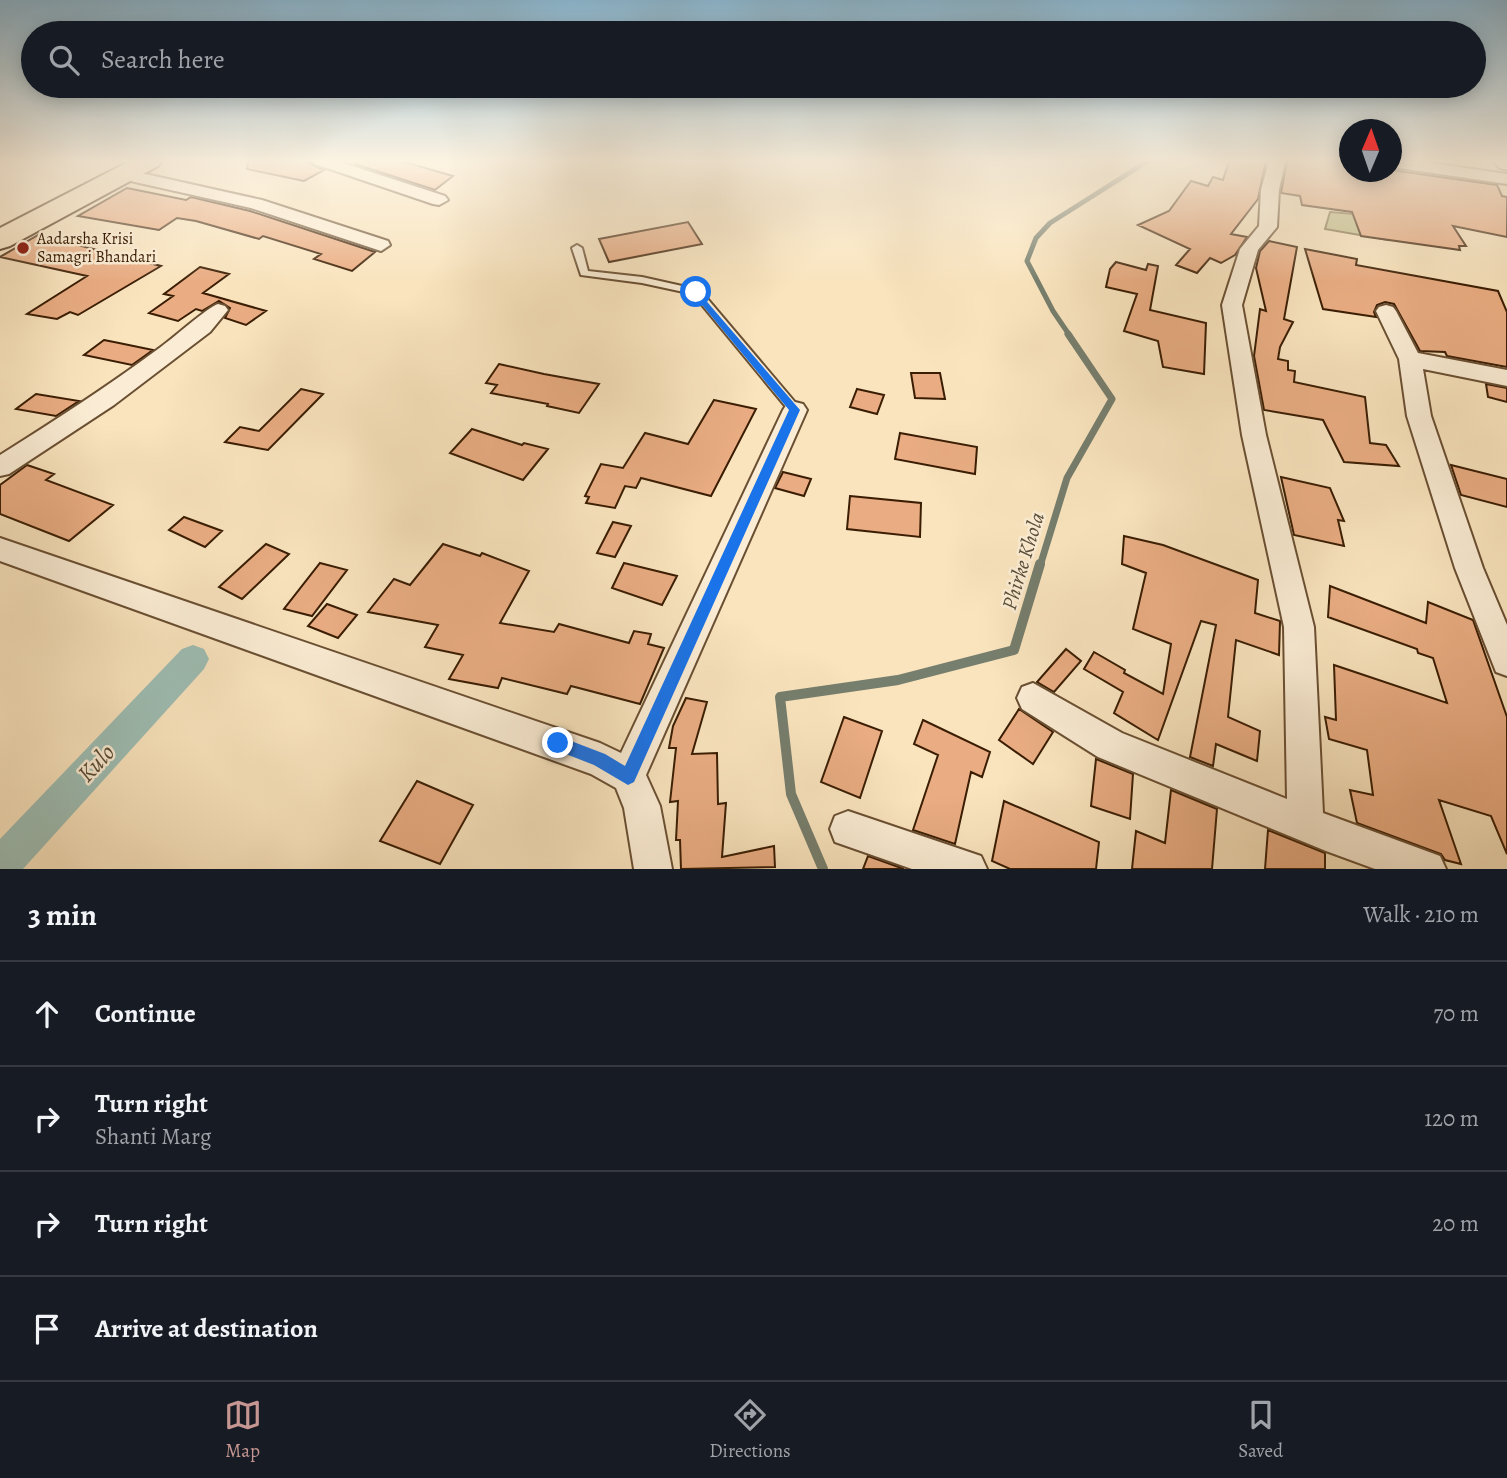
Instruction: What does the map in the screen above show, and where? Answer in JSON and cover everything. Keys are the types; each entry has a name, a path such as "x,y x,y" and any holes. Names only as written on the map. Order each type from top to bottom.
{"highway":[{"path":"0,226 53,202"},
{"path":"0,240 67,202"}],"street":[{"path":"247,202 381,246"},
{"path":"1269,202 1268,227 1249,249 1232,304 1254,435 1299,627 1305,824"},
{"path":"0,467 106,399 202,327 218,310"},
{"path":"1386,311 1410,359 1419,416 1469,568 1507,662"},
{"path":"1410,359 1507,378"},
{"path":"628,776 795,410"},
{"path":"0,549 558,743 600,760 628,776 642,806 653,869"},
{"path":"1033,698 1110,745 1305,824 1427,869"},
{"path":"848,829 968,869"}],"lane":[{"path":"577,248 584,273 642,280 696,292 795,410"}],"shaded area":[{"path":"1330,212 1377,216 1388,240 1325,229"}],"building":[{"path":"103,202 210,202 250,211 375,252 352,271 314,259 321,254 263,236 259,239 196,221 177,218 159,230 78,216"},
{"path":"1176,202 1256,202 1231,234 1247,237 1235,255 1221,263 1210,258 1197,273 1176,265 1190,249 1138,225 1169,211"},
{"path":"1301,202 1507,202 1507,237 1453,226 1466,246 1459,246 1460,250 1361,236 1352,212 1302,205"},
{"path":"688,222 702,244 609,262 599,239"},
{"path":"38,235 161,266 78,315 70,312 57,319 27,314 87,276 0,257"},
{"path":"1269,241 1297,247 1284,319 1293,322 1280,347 1278,359 1288,361 1288,370 1295,371 1294,382 1365,397 1370,443 1386,445 1399,466 1344,462 1323,420 1264,410 1254,356 1260,309 1266,311 1256,268 1260,251"},
{"path":"1305,249 1357,259 1356,265 1498,291 1507,312 1507,367 1447,356 1445,352 1420,351 1394,304 1385,302 1377,305 1374,312 1376,317 1323,309"},
{"path":"1116,262 1146,270 1148,264 1158,266 1150,310 1206,323 1204,374 1163,367 1158,341 1124,331 1137,294 1106,287 1110,269"},
{"path":"200,267 229,274 203,293 266,311 246,325 225,318 230,308 219,301 202,311 196,309 178,321 149,313 173,296 164,294"},
{"path":"104,340 153,350 132,365 84,355"},
{"path":"499,364 599,384 579,413 491,393 497,385 486,383"},
{"path":"911,373 940,373 945,399 915,398"},
{"path":"1486,384 1507,388 1507,402 1488,397"},
{"path":"301,389 323,394 268,450 225,442 240,427 259,431"},
{"path":"857,389 884,395 877,414 850,407"},
{"path":"36,394 79,401 56,416 16,409"},
{"path":"714,400 756,409 711,496 641,478 636,488 625,486 615,508 586,503 589,497 585,496 601,464 623,468 645,433 688,444"},
{"path":"472,429 522,445 524,443 548,449 523,480 450,453"},
{"path":"900,433 977,447 975,474 895,459"},
{"path":"27,465 54,474 46,480 113,505 69,541 0,514 0,485"},
{"path":"1451,465 1507,479 1507,507 1461,495"},
{"path":"783,472 811,479 804,496 775,488"},
{"path":"1281,477 1330,488 1344,521 1338,520 1344,546 1294,535"},
{"path":"850,496 921,503 920,537 847,529"},
{"path":"184,517 222,531 205,547 169,530"},
{"path":"613,522 631,526 615,557 597,553"},
{"path":"1124,536 1163,545 1258,580 1255,613 1280,621 1279,655 1236,640 1228,717 1260,731 1257,761 1216,744 1213,766 1190,757 1216,625 1201,621 1158,740 1114,713 1123,692 1084,669 1094,652 1125,670 1124,673 1163,694 1171,644 1133,629 1146,573 1122,564"},
{"path":"266,544 289,554 242,599 219,587"},
{"path":"443,544 480,556 482,553 529,571 500,623 554,632 559,624 629,643 634,631 651,634 648,644 664,648 640,704 571,686 567,694 502,678 498,688 449,679 463,655 425,647 438,625 368,612 394,579 410,585"},
{"path":"320,563 347,570 312,616 284,609"},
{"path":"624,563 677,576 662,605 612,588"},
{"path":"1330,586 1426,623 1428,602 1473,620 1507,717 1507,854 1491,816 1439,800 1461,864 1445,860 1441,854 1357,823 1350,790 1373,795 1367,750 1329,739 1325,717 1336,720 1334,665 1447,703 1433,658 1418,653 1417,649 1328,617"},
{"path":"327,604 357,615 338,638 308,626"},
{"path":"1066,649 1081,661 1054,692 1037,682"},
{"path":"686,698 707,702 692,754 717,753 718,804 726,803 722,857 774,846 775,867 681,869 680,840 676,840 678,801 670,802 676,748 669,748 673,726"},
{"path":"1019,709 1053,732 1033,764 999,740"},
{"path":"844,717 882,731 860,798 821,782"},
{"path":"923,720 990,752 982,777 971,772 955,844 913,830 938,755 914,744"},
{"path":"1096,759 1133,774 1130,819 1091,806"},
{"path":"417,781 473,805 440,864 380,841"},
{"path":"1171,790 1217,809 1212,869 1132,869 1136,831 1165,843"},
{"path":"1004,801 1099,842 1096,869 1010,869 992,861"},
{"path":"1268,830 1325,853 1325,869 1265,869"},
{"path":"868,856 904,869 863,869"}],"waterway":[{"name":"Phirke Khola","path":"1070,336 1053,311 1027,261 1036,238 1050,223 1084,202"},
{"name":"Phirke Khola","path":"1040,566 1067,478 1112,399 1068,334"},
{"name":"Phirke Khola","path":"823,869 791,794 780,697 898,680 1014,650 1040,564"},
{"name":"Kulo","path":"0,866 193,659"}],"place":[{"name":"Aadarsha Krisi Samagri Bhandari","path":"23,248"}],"route":[{"path":"558,743 600,760 628,776 795,410 696,292"}]}
